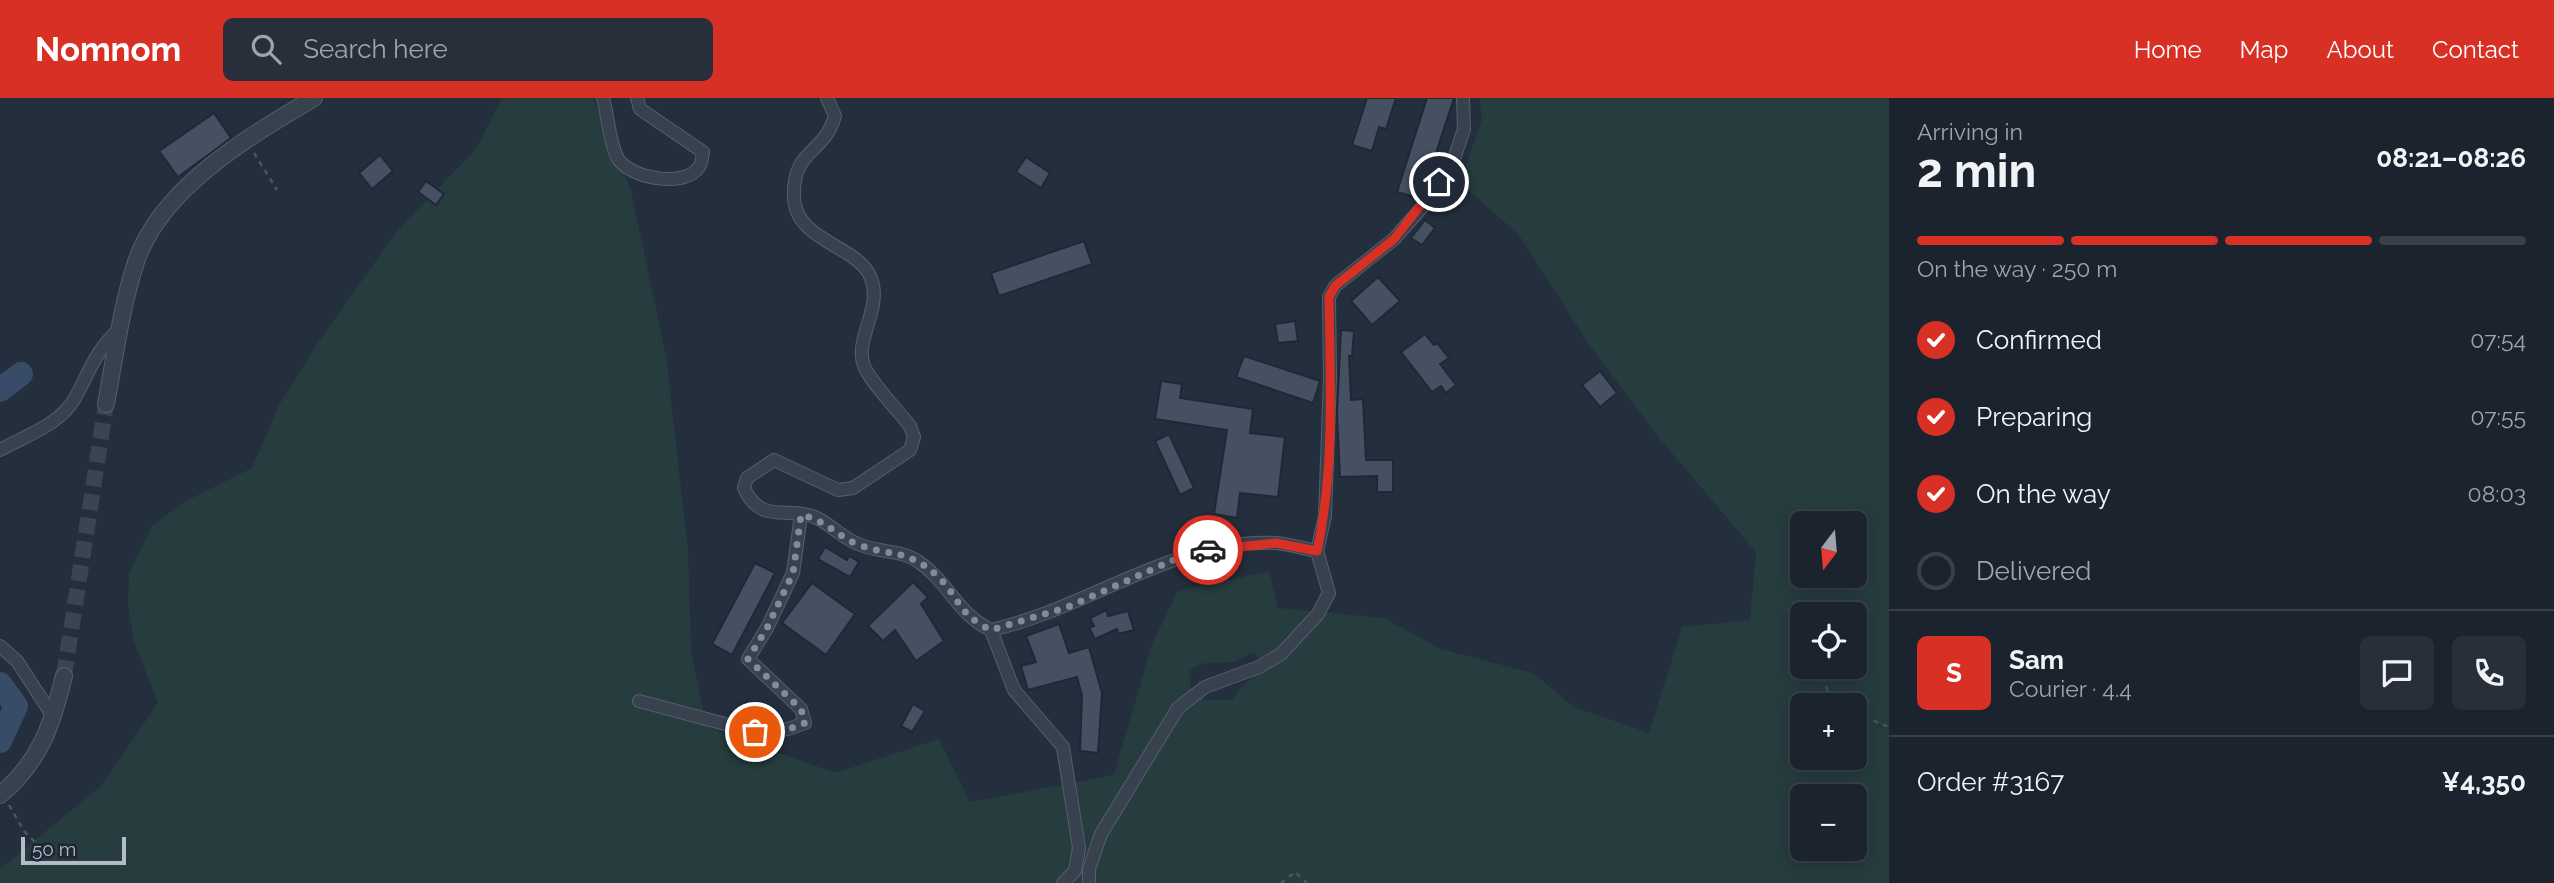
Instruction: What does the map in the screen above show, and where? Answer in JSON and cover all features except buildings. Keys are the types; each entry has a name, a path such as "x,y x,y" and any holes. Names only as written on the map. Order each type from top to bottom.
{"street":[{"path":"106,404 119,330 137,260 155,224 191,183 243,140 314,98"},
{"path":"603,98 617,157 626,168 648,177 688,177 700,167 703,152 640,109 637,98"},
{"path":"827,98 835,116 830,131 799,163 794,183 794,203 804,221 819,237 867,270 875,290 862,351 864,367 910,426 914,437 911,450 853,488 838,490 774,460 747,478 744,488 752,504 762,510 816,517 858,544 916,559 946,586 961,610 976,623 991,630 1068,607 1189,553 1276,543 1317,551"},
{"path":"1089,883 1088,869 1101,834 1178,708 1205,687 1259,667 1281,654 1318,614 1329,593 1317,551 1325,516 1330,378 1329,297 1335,286 1394,239 1439,182 1454,159 1464,129 1463,98"},
{"path":"0,450 55,420 75,400 97,354 119,330"},
{"path":"639,701 755,732 789,729 805,723 801,709 748,659 767,628 793,573 801,515"},
{"path":"991,630 1014,690 1063,747 1079,848 1075,871 1063,883"},
{"path":"0,646 17,661 54,718"},
{"path":"2,794 37,755 54,718 64,677"}],"path":[{"path":"243,140 277,190"},
{"path":"1867,718 1889,727"},
{"path":"2,794 24,831 36,843"},
{"path":"1281,883 1295,872 1307,883"}],"green space":[{"path":"502,98 593,98 631,191 666,356 688,550 691,651 707,727 835,773 939,739 970,802 1114,775 1152,644 1178,591 1269,571 1278,608 1384,618 1440,649 1533,673 1574,707 1649,733 1682,627 1750,620 1756,552 1661,440 1586,340 1519,235 1460,183 1482,119 1479,98 1889,98 1889,883 0,883 0,869 101,786 158,703 134,642 128,607 129,573 152,526 184,502 252,468 279,405 319,341 397,231 476,149","holes":["1254,652 1265,665 1240,688 1232,700 1205,700 1191,687 1189,672 1199,665 1235,661"]}],"waterway":[{"path":"0,390 21,374"},
{"path":"0,684 16,706 0,741"}],"tunnel":[{"path":"64,676 106,404"}],"way so far":[{"path":"755,732 789,729 805,723 801,709 748,659 767,628 793,573 801,515 816,517 858,544 916,559 946,586 961,610 976,623 991,630 1068,607 1189,553 1208,550"}],"route":[{"path":"1208,550 1276,543 1317,551 1325,516 1330,378 1329,297 1335,286 1394,239 1424,205 1439,182"}]}
